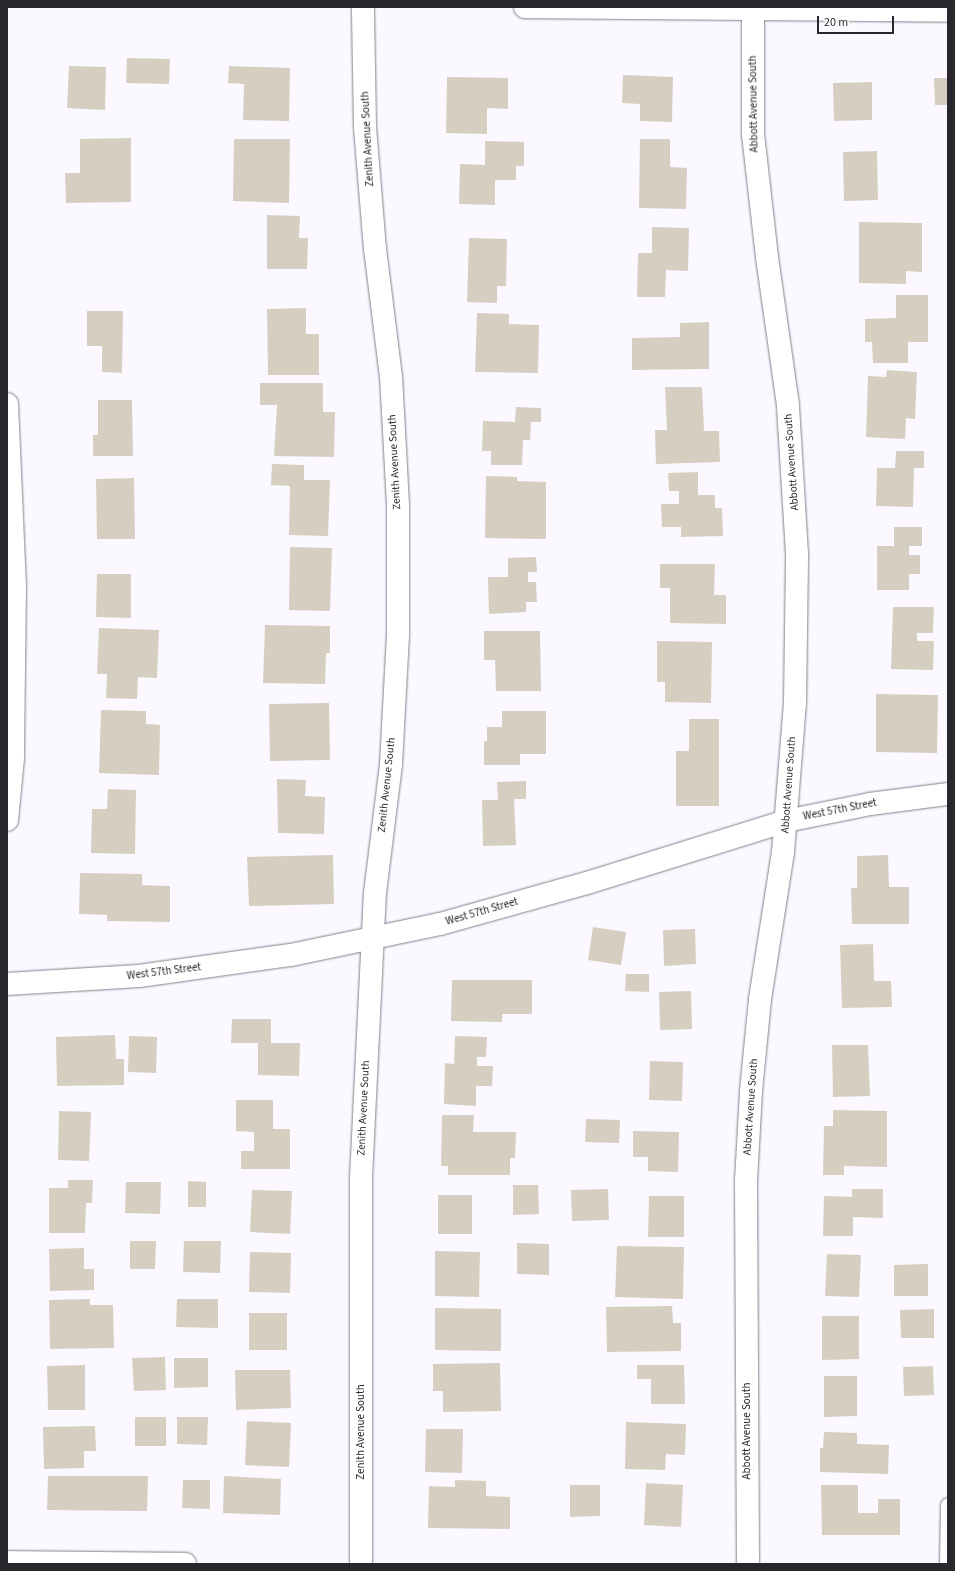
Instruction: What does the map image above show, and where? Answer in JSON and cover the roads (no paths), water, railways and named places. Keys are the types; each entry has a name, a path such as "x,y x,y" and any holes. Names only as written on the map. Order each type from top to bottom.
{"street":[{"name":"Zenith Avenue South","path":"361,1564 361,1178 375,892 391,764 398,635 398,505 391,377 375,249 365,127 363,7"},
{"path":"525,7 941,10"},
{"name":"Abbott Avenue South","path":"748,1564 746,1181 760,999 783,852 786,821 795,704 798,554 788,405 767,257 753,134 753,8"},
{"path":"7,404 15,586 13,758 7,820"},
{"name":"West 57th Street","path":"7,984 139,976 291,955 440,924 580,885 786,821 870,804 948,794"},
{"path":"7,1562 185,1564"}],"lane":[{"path":"947,1564 948,1505"}]}
